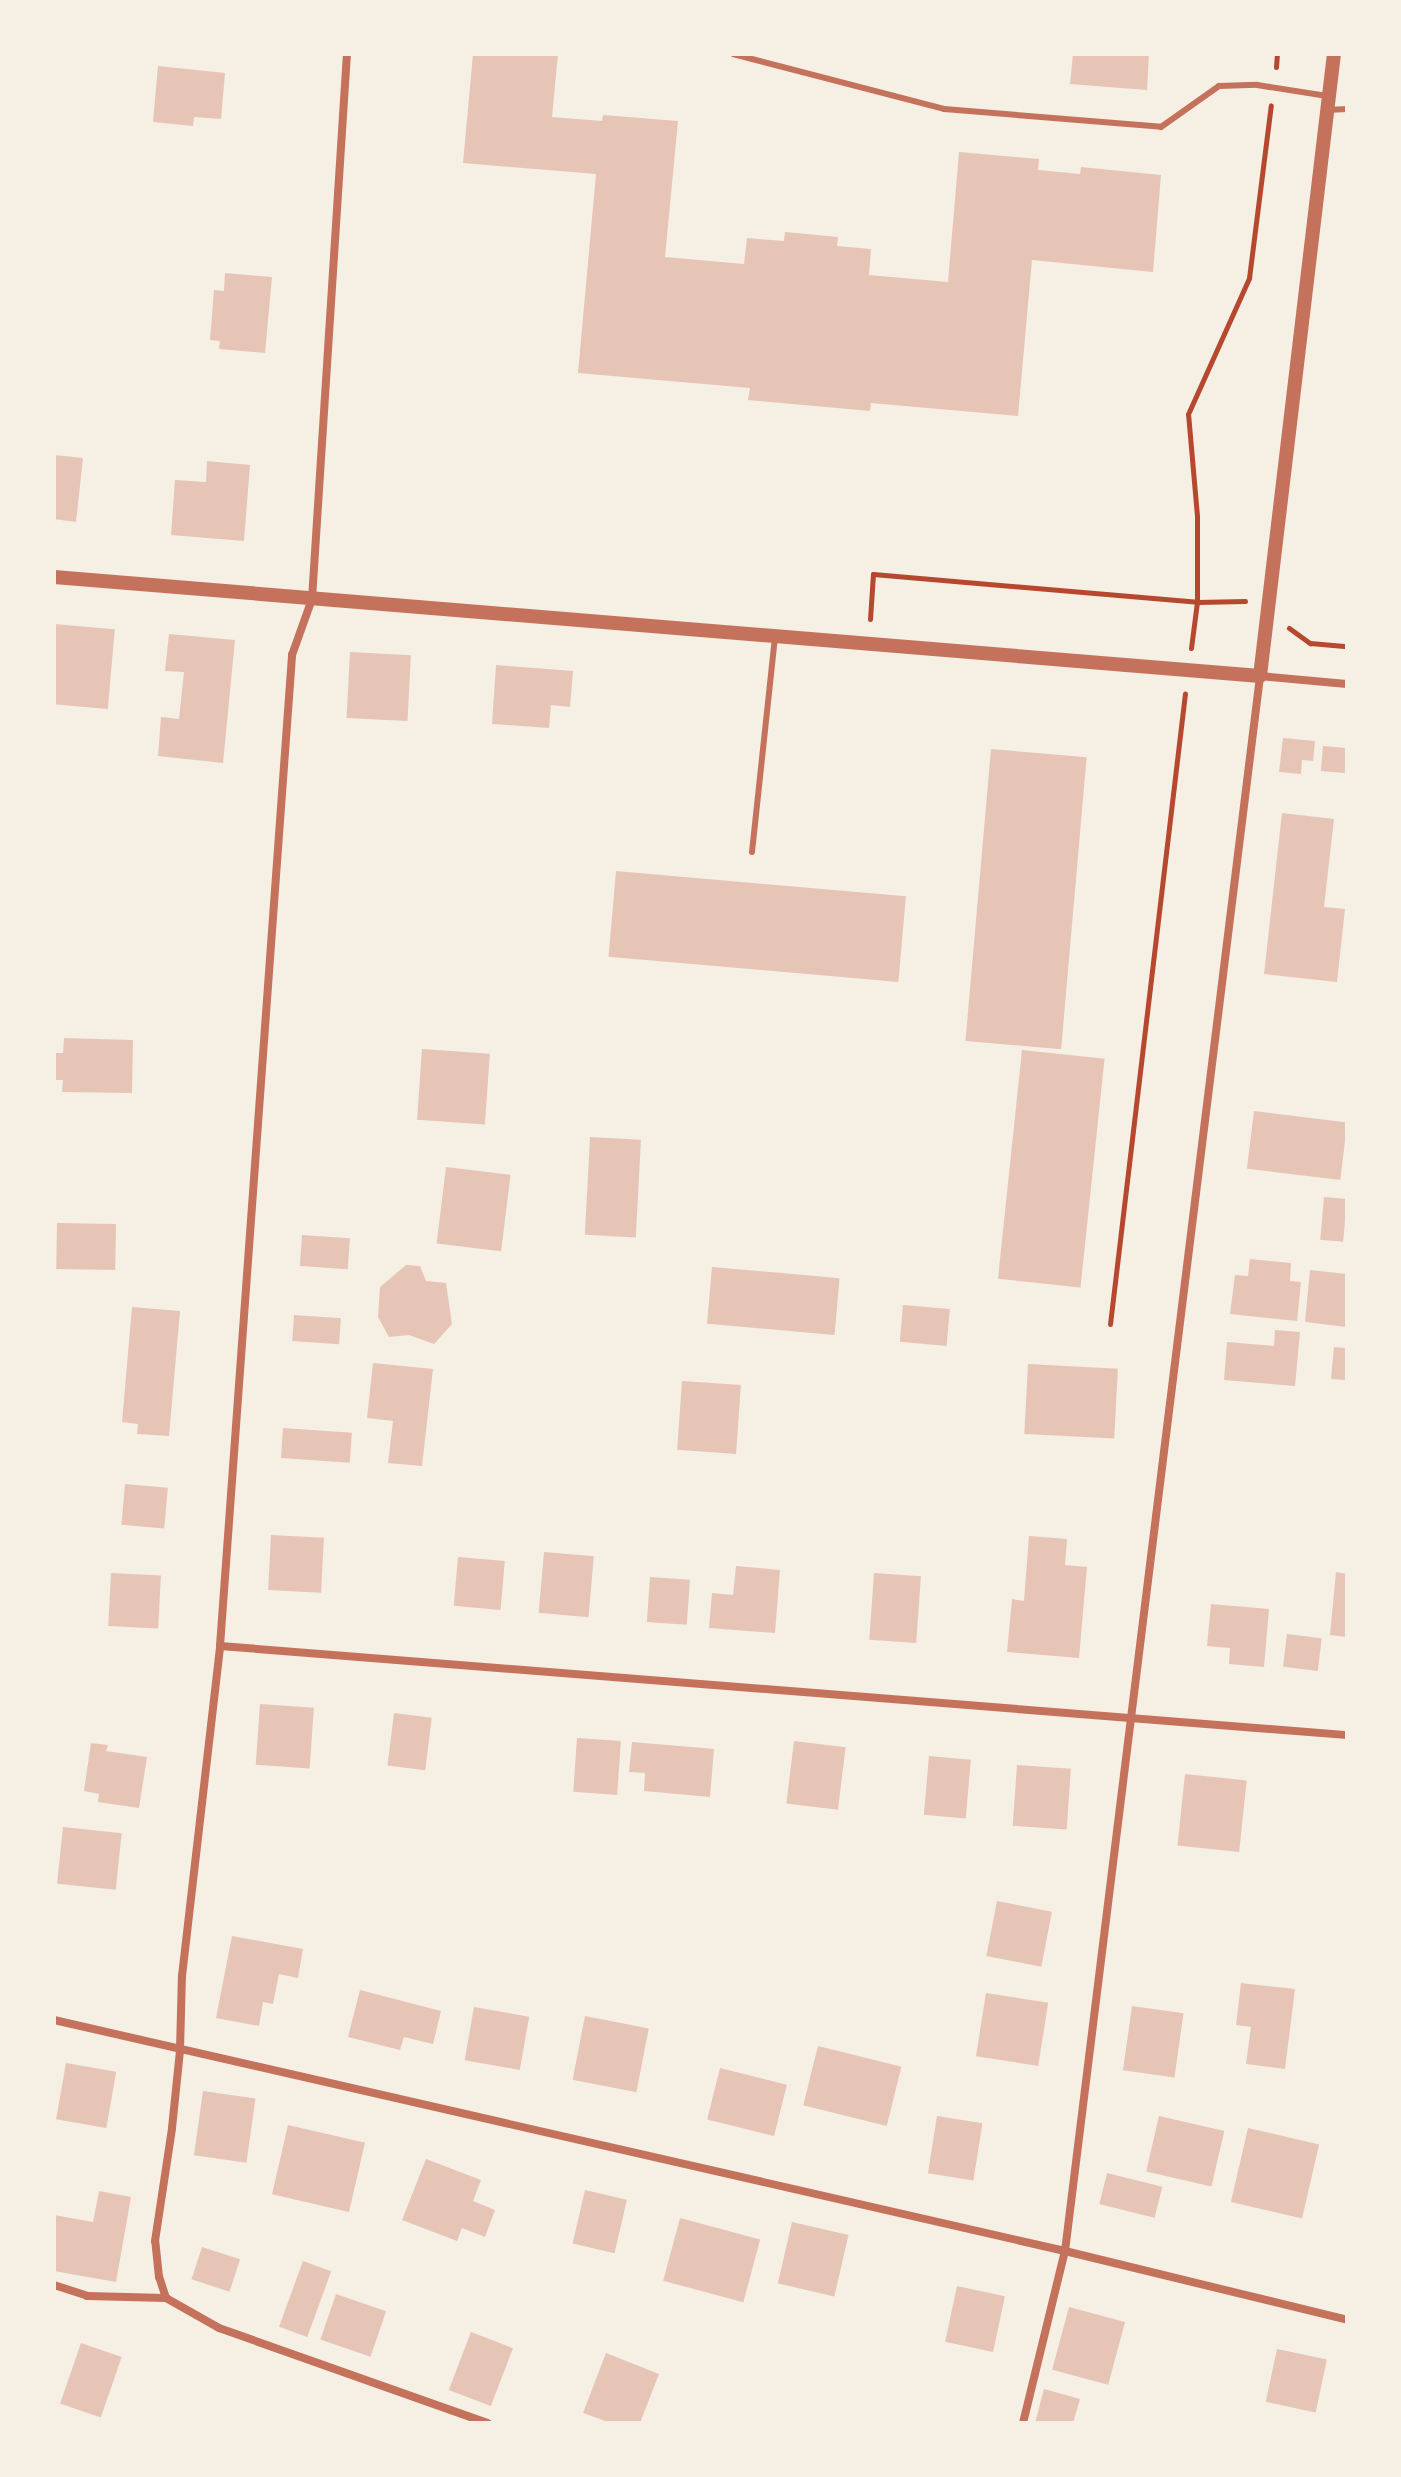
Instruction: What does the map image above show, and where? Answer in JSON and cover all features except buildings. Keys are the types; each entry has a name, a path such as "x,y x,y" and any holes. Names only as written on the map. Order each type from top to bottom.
{"street":[{"path":"166,2298 159,2277 155,2241 180,2050 182,1976 220,1646 292,655 312,599 347,54"},
{"path":"1023,2423 1065,2251 1133,1720 1334,54"},
{"path":"54,577 1347,684"},
{"path":"220,1646 1347,1735"},
{"path":"54,2020 1065,2251 1347,2320"},
{"path":"54,2285 87,2296 166,2298 219,2328 488,2423"}],"lane":[{"path":"733,54 944,109 1161,127 1219,86 1257,85 1347,109"},
{"path":"752,852 775,637"}],"path":[{"path":"868,644 873,574 1197,602 1269,601"}]}
